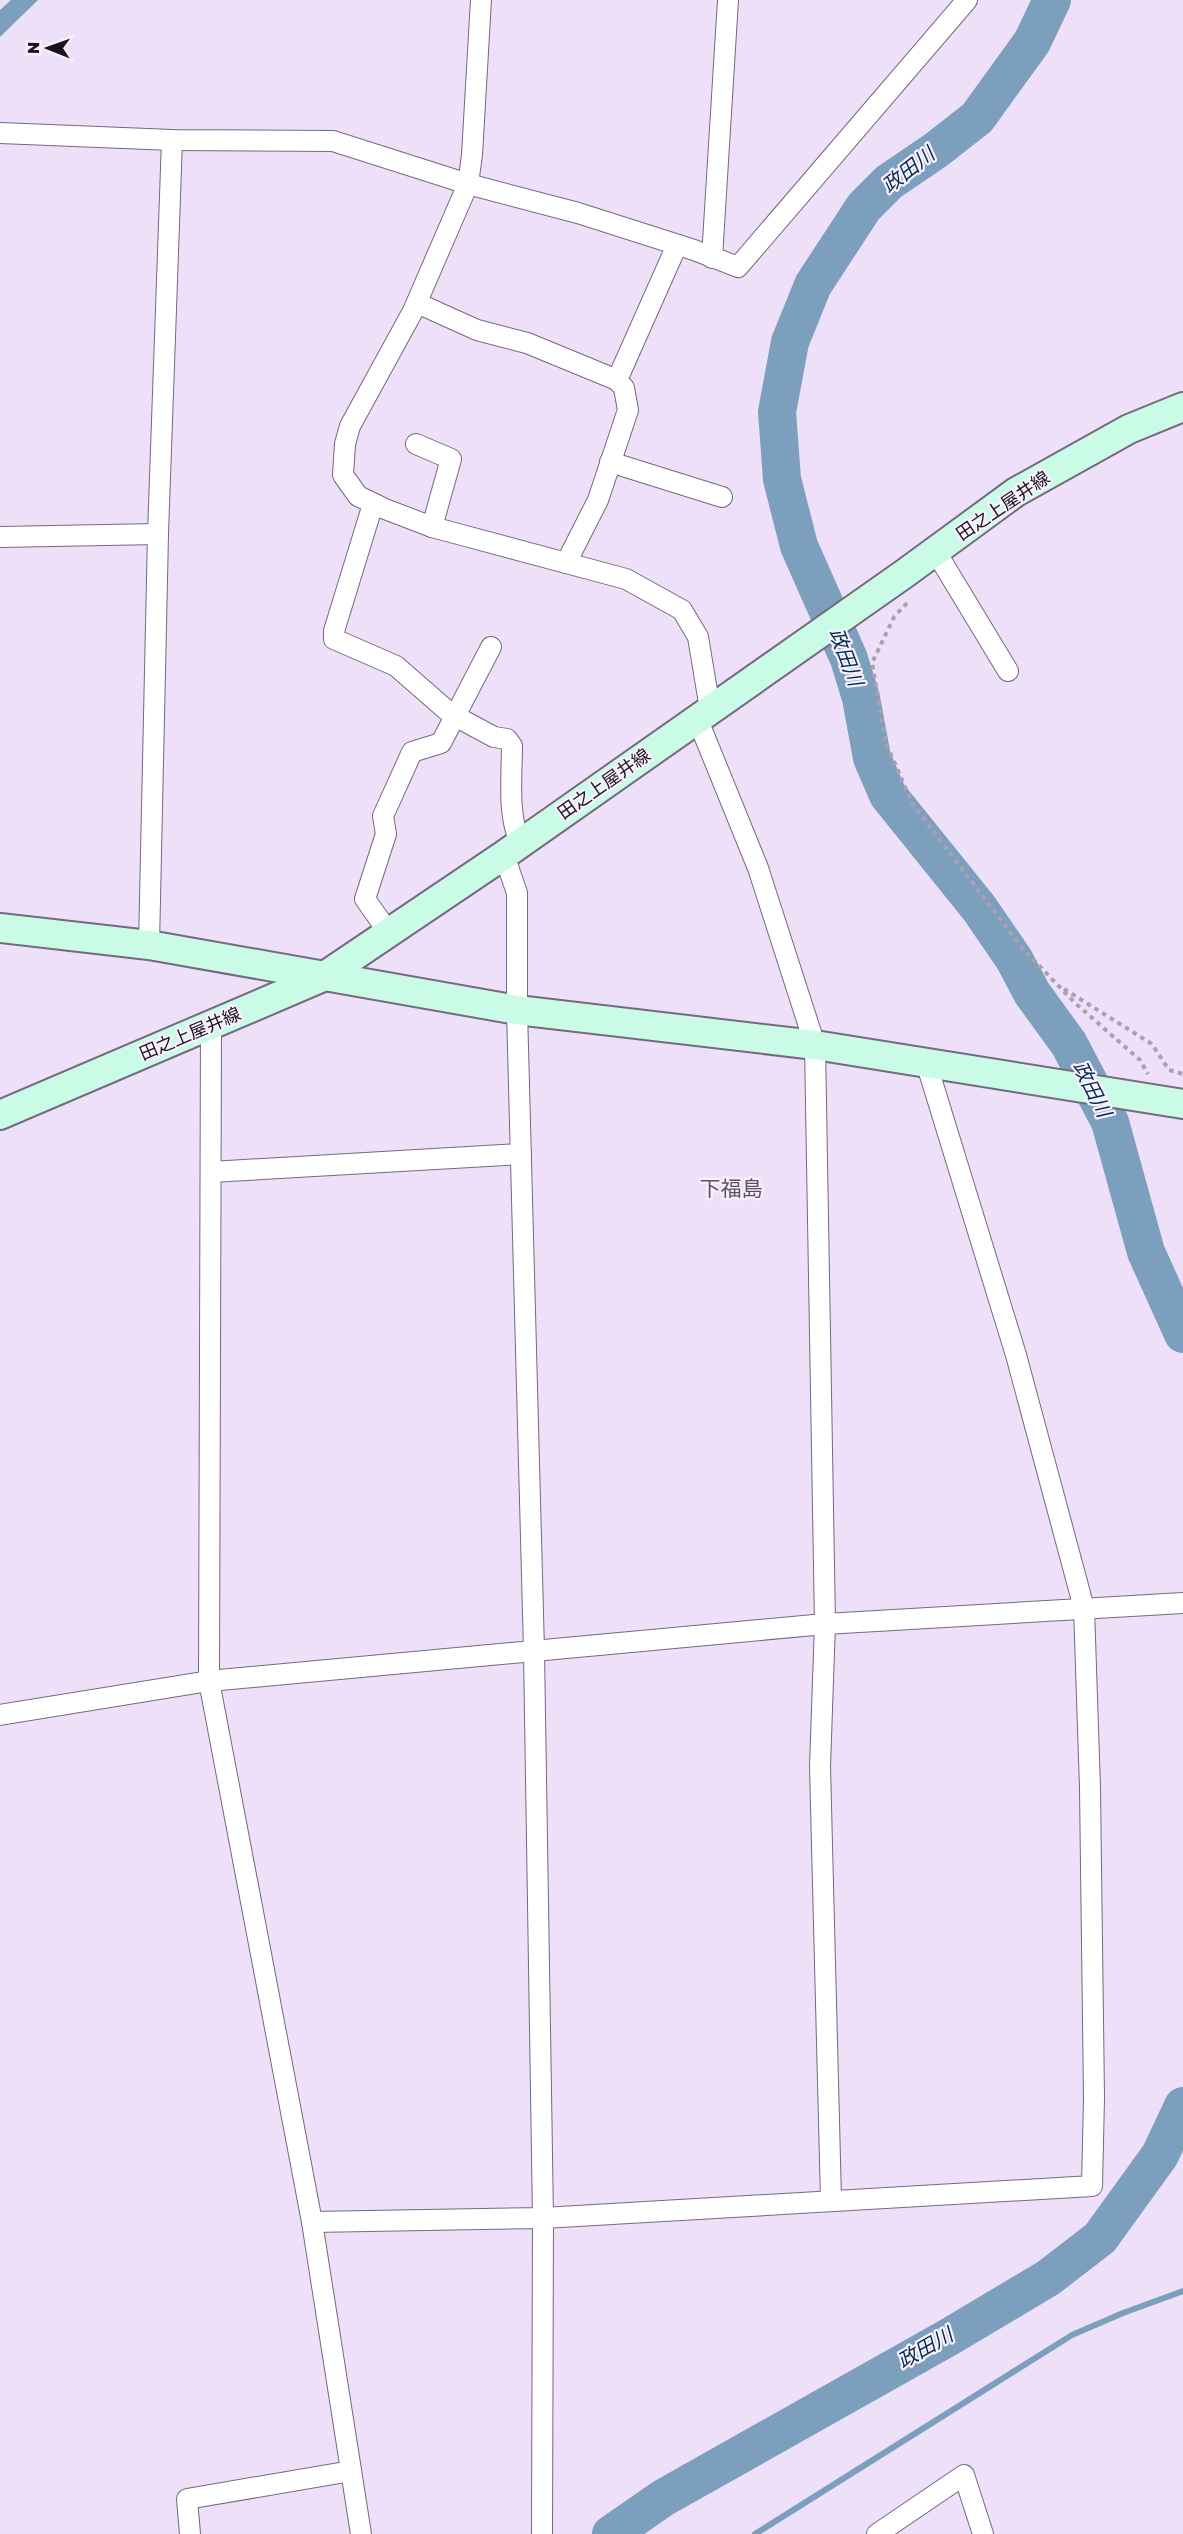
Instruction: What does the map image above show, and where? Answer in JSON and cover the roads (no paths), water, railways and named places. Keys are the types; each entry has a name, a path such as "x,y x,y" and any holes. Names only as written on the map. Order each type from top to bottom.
{"main road":[{"name":"田之上屋井線","path":"0,1115 323,977 512,849 936,552 1016,492 1129,429 1183,407"},
{"path":"0,928 149,945 517,1010 815,1045 1168,1102"}],"street":[{"path":"481,0 472,155 468,184 417,303 350,426 345,444 343,474 358,496 373,504 432,527 626,579 682,610 698,637 704,714 758,868 815,1045 825,1624 820,1766 831,2200"},
{"path":"712,258 728,0"},
{"path":"0,133 172,140 333,141 468,184 578,213 738,267 967,0"},
{"path":"149,945 158,534 172,140"},
{"path":"617,380 677,245"},
{"path":"417,303 477,330 527,343 617,380 624,388 628,410 598,500 566,563"},
{"path":"416,444 452,459 432,527"},
{"path":"610,462 722,497"},
{"path":"373,504 334,631 334,639 396,666 455,716 494,737 507,739 512,746 513,820 516,835 512,849 517,893 517,1010 534,1651 543,2218 542,2534"},
{"path":"0,537 158,534"},
{"path":"936,552 1008,671"},
{"path":"389,933 365,898 386,834 383,816 412,752 441,743 491,647"},
{"path":"211,1025 209,1681 312,2222 361,2534"},
{"path":"312,2222 543,2218 1092,2186 1094,2098 1090,1788 1084,1608 1016,1354 926,1062"},
{"path":"211,1172 521,1154"},
{"path":"0,1715 209,1681 825,1624 1183,1603"},
{"path":"190,2534 187,2499 351,2471"},
{"path":"887,2531 964,2475 983,2534"}],"water":[{"path":"11,0 38,0 0,37 0,10"}],"waterway":[{"name":"政田川","path":"1052,0 1032,42 977,118 889,182 864,207 813,285 790,342 777,412 782,479 799,546 849,659 861,698 872,758 888,795 979,908 1014,959 1032,993 1069,1044 1110,1122 1146,1252 1183,1334"},
{"name":"政田川","path":"611,2534 663,2498 949,2337 1048,2278 1100,2238 1160,2155 1183,2106"},
{"path":"755,2534 1072,2335 1183,2291"}],"district":[{"name":"下福島","path":"731,1189"}]}
